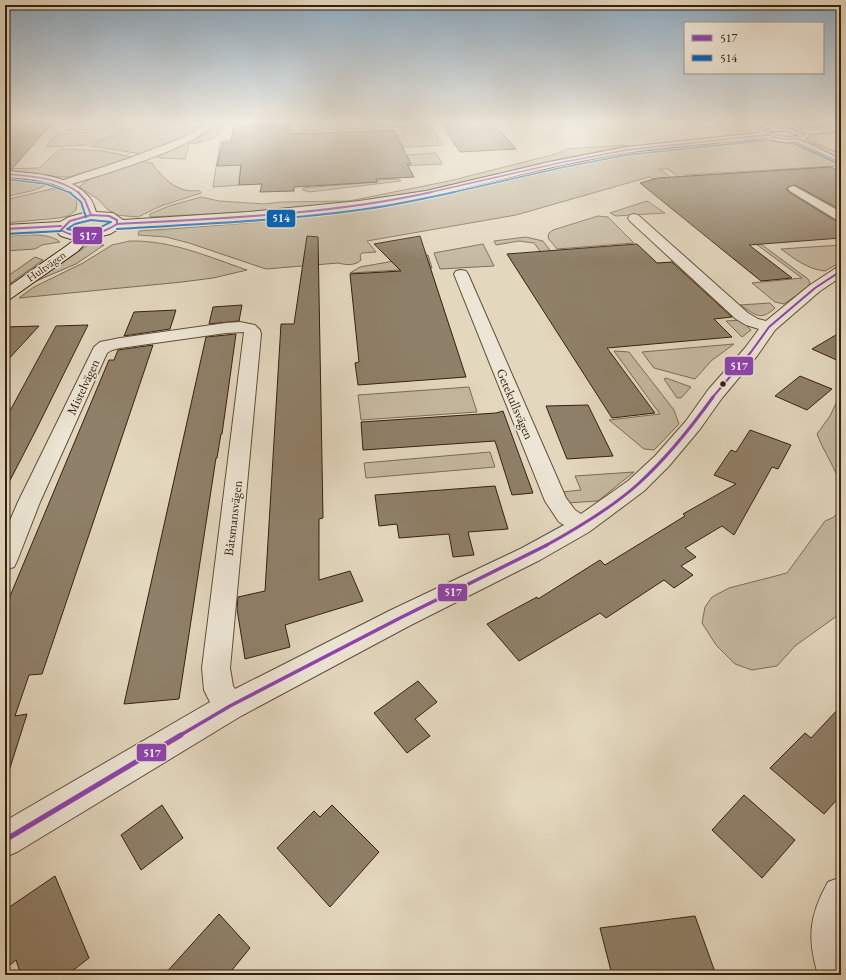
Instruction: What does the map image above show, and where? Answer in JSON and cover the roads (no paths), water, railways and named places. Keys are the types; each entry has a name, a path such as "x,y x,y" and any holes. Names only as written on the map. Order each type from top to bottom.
{"street":[{"path":"62,184 108,168"},
{"path":"62,226 61,231 65,234 86,235 106,231 117,224 240,217 359,205 426,194 537,168"},
{"path":"5,174 31,177 62,184 75,190 84,198 91,215"},
{"path":"794,189 841,217"},
{"path":"5,229 62,226 74,219 91,215 113,217 117,220 117,224"},
{"path":"634,218 742,316 752,322 769,327"},
{"name":"Hultvägen","path":"5,296 73,248 86,235"},
{"path":"5,840 230,706 433,601 531,554 581,526 636,486 662,461 693,425 715,394 751,352 769,327 815,288 841,271"},
{"name":"Getekullsvägen","path":"461,274 556,501 567,516 581,526"},
{"name":"Mistelvägen","path":"5,561 29,502 100,351 106,346 120,343 226,328 249,328"},
{"name":"Båtsmansvägen","path":"230,706 219,690 216,668 238,485 252,341 252,330 249,328"},
{"path":"838,975 832,956 829,924 834,906 841,894"}]}
